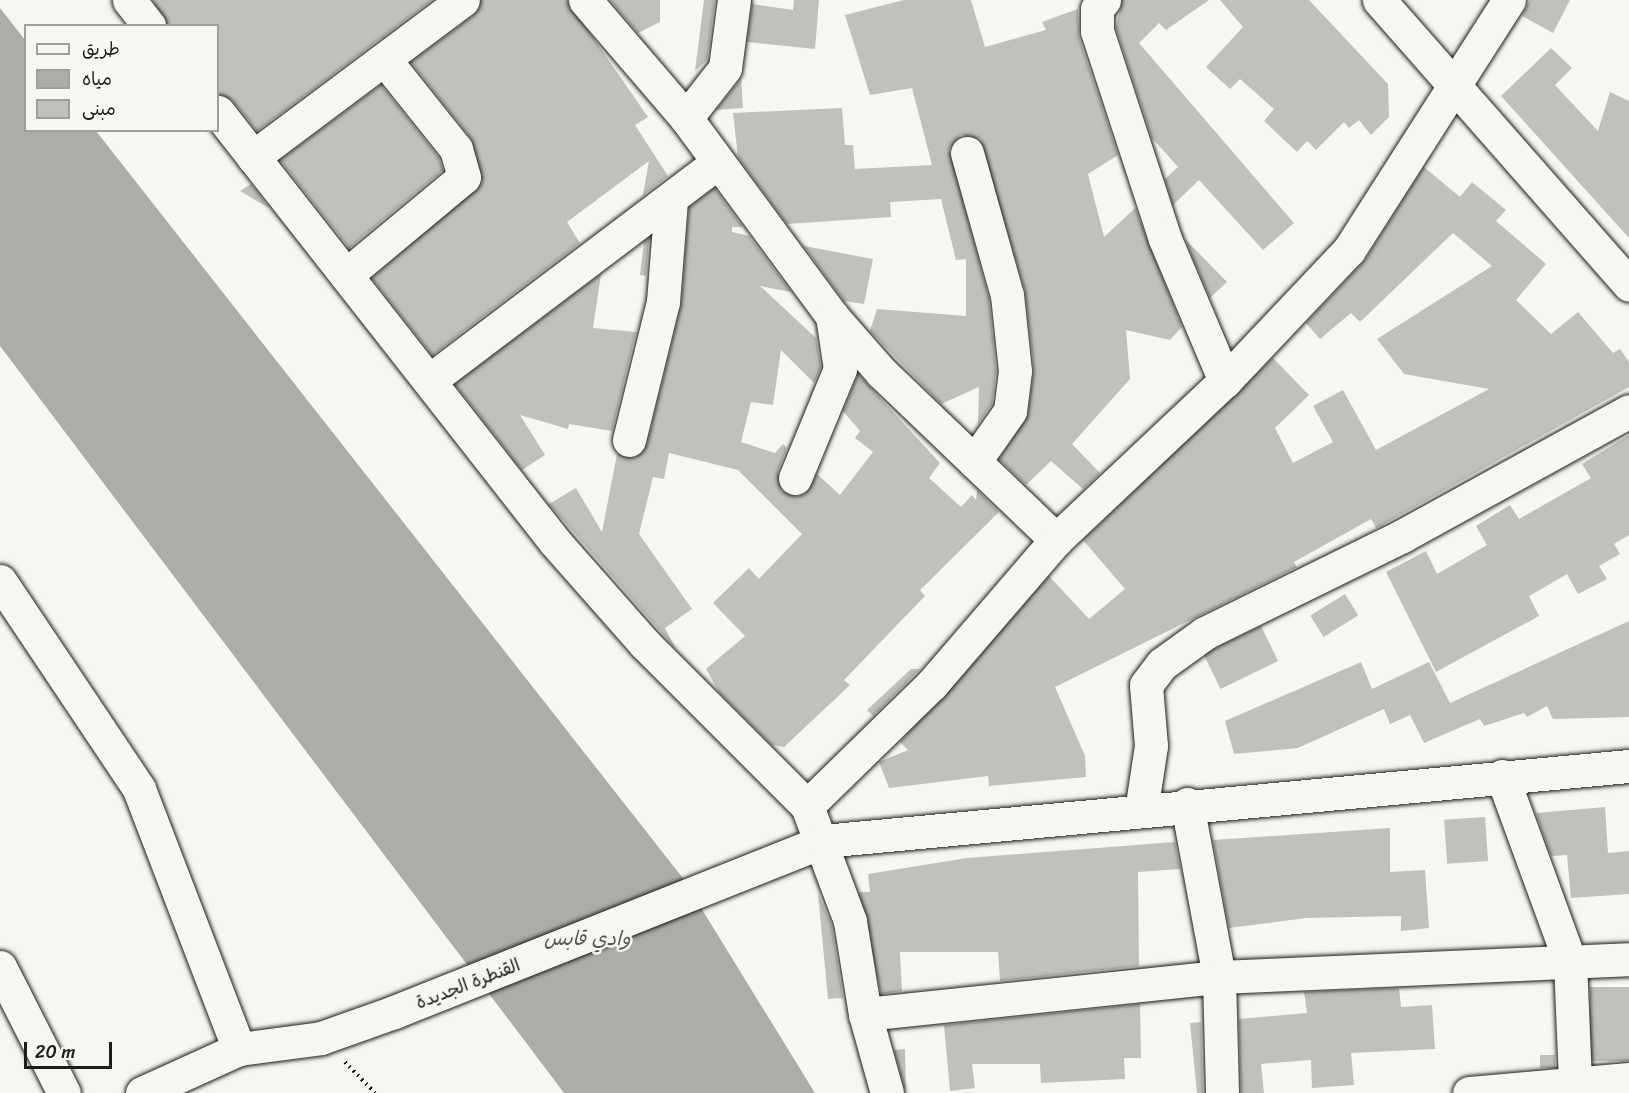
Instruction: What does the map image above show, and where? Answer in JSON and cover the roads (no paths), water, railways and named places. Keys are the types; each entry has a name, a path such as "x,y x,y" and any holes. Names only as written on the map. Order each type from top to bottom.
{"street":[{"path":"129,0 147,24"},
{"path":"253,157 463,0"},
{"path":"585,0 686,118 832,316 974,462 1056,540"},
{"path":"686,118 725,68 734,0"},
{"path":"1104,0 1097,9 1097,31 1165,239 1225,381"},
{"path":"1379,0 1458,84 1629,285"},
{"path":"807,806 932,684 1056,540 1225,381 1349,250 1458,84 1509,0"},
{"path":"346,274 464,177 456,149 385,60"},
{"path":"219,113 555,542 645,644 807,806 823,841 850,921 866,1014 887,1093"},
{"path":"967,153 1007,295 1014,371 1010,411 974,462"},
{"path":"430,380 671,200 718,162"},
{"path":"629,440 663,302 671,200"},
{"path":"795,478 840,369 832,316"},
{"path":"1141,811 1151,746 1146,685 1162,664 1205,633 1402,536 1629,411"},
{"path":"0,581 10,609 140,789 239,1049"},
{"path":"823,841 920,836 1187,804 1629,766"},
{"path":"1502,776 1570,962 1575,1082"},
{"path":"1187,804 1218,977 1222,1093"},
{"name":"القنطرة الجديدة","path":"142,1093 239,1049 321,1038 394,1012 709,891 823,841"},
{"path":"866,1014 1218,977 1629,959"},
{"path":"0,967 64,1093"},
{"path":"1469,1093 1629,1079"}],"water":[{"name":"وادي قابس","path":"0,8 24,39 24,132 97,132 682,877 815,1093 564,1093 0,346"}]}
